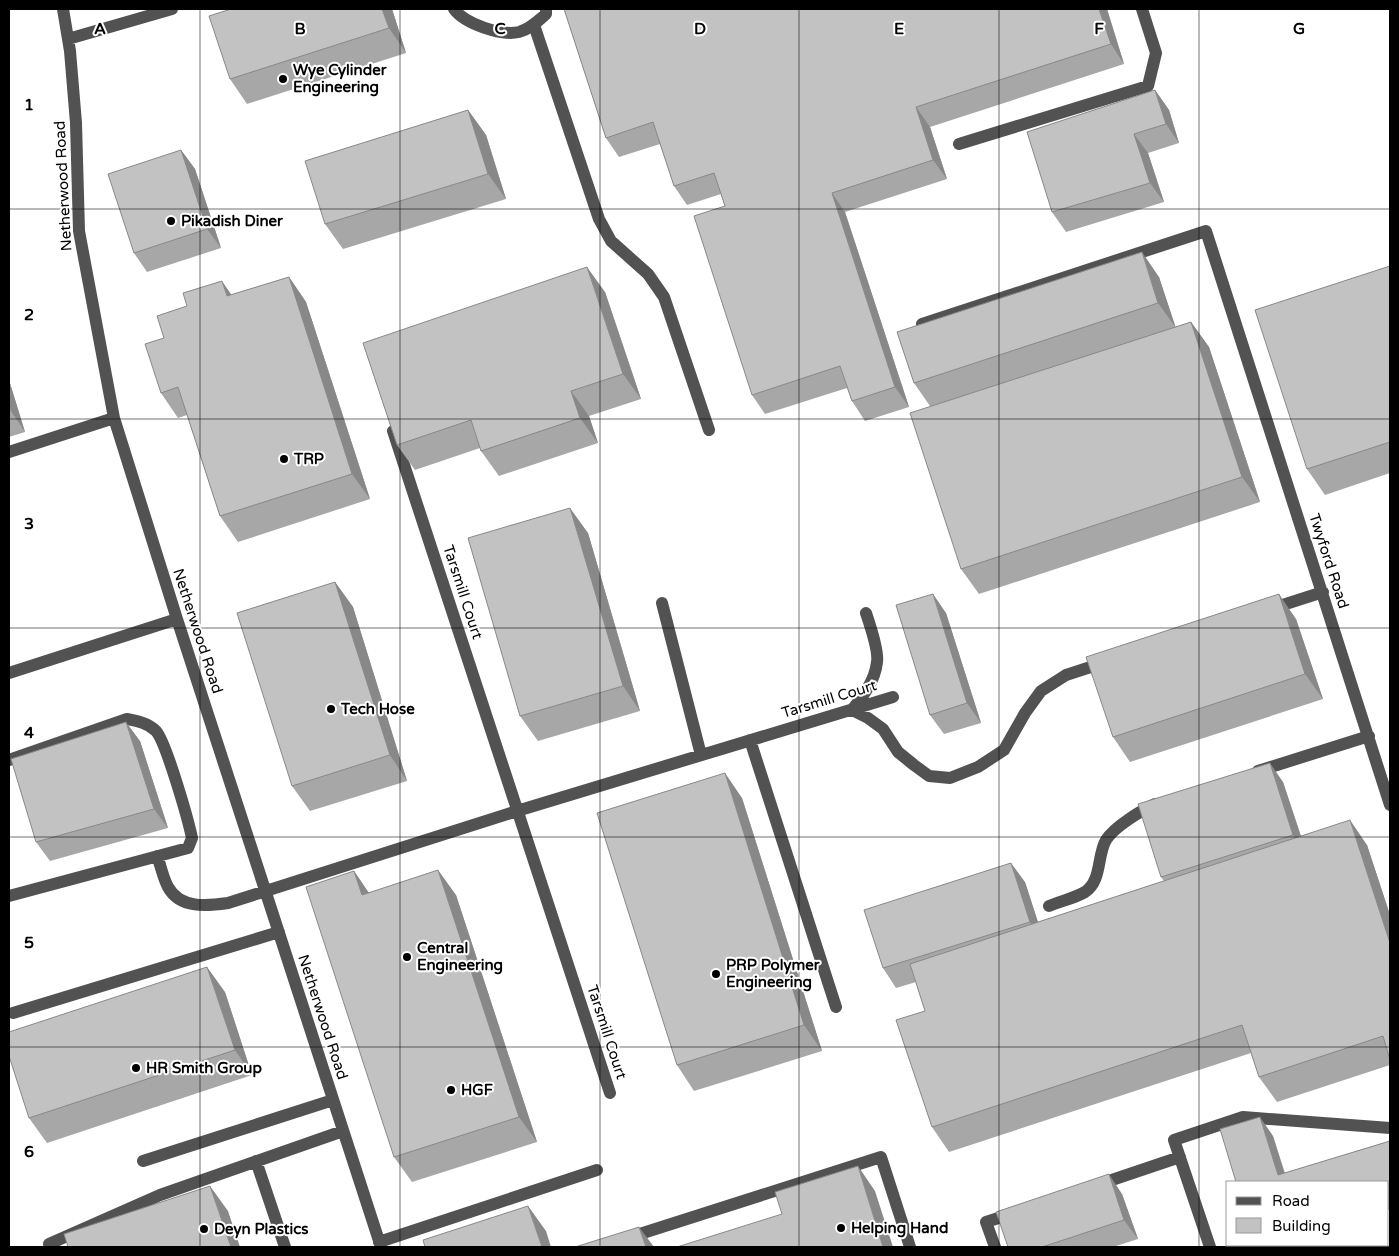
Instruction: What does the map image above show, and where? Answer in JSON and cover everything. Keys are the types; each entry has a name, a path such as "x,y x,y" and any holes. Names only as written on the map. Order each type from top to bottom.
{"street":[{"name":"Netherwood Road","path":"63,9 68,39 76,122 79,231 114,418 177,619 380,1245"},
{"path":"68,39 172,9"},
{"path":"454,9 458,14 476,24 496,31 519,32 534,25 546,14 546,9"},
{"path":"959,144 1148,86 1156,53 1142,9"},
{"path":"534,25 599,219 611,241 648,274 664,297 709,430"},
{"name":"Twyford Road","path":"922,324 1206,231 1390,806"},
{"path":"9,452 114,418"},
{"name":"Tarsmill Court","path":"390,420 610,1093"},
{"path":"1258,613 1323,592"},
{"path":"662,603 700,755"},
{"path":"866,613 878,662 868,690 852,710 868,718 882,729 898,752 929,776 950,778 978,767 1004,750 1025,713 1041,691 1066,675 1121,657"},
{"path":"9,674 177,619"},
{"name":"Tarsmill Court","path":"157,856 168,887 181,901 204,906 228,903 517,811 892,697"},
{"path":"9,760 127,720 142,722 156,731 165,750 192,838 188,848 9,896"},
{"path":"1248,774 1369,736"},
{"path":"750,740 836,1007"},
{"path":"1050,906 1087,891 1098,874 1100,856 1106,839 1142,810 1165,800"},
{"path":"13,1012 279,932"},
{"path":"143,1161 333,1100"},
{"path":"1210,1247 1174,1140 1242,1117 1390,1128"},
{"path":"50,1247 49,1244 160,1195 343,1131"},
{"path":"599,1247 881,1157 910,1247"},
{"path":"1088,1188 1180,1157"},
{"path":"256,1161 285,1247"},
{"path":"380,1245 597,1170"},
{"path":"995,1247 986,1222 1023,1210"}],"building":[{"path":"231,9 382,9 389,28 230,79 209,16"},
{"path":"564,9 1099,9 1111,44 916,107 933,160 832,193 895,387 852,401 840,366 752,395 694,216 725,206 714,173 674,186 653,122 606,138"},
{"path":"1155,90 1166,124 1134,134 1150,183 1052,212 1027,132"},
{"path":"468,110 488,174 325,224 305,161"},
{"name":"Pikadish Diner","path":"181,150 207,229 134,253 108,174"},
{"path":"1142,252 1158,303 914,383 897,332"},
{"path":"1390,266 1390,442 1307,469 1255,310"},
{"path":"587,267 623,374 571,391 580,418 481,451 471,420 397,445 363,343"},
{"name":"TRP","path":"289,277 352,474 220,516 178,387 161,393 145,344 164,338 157,316 187,306 183,293 222,281 227,296"},
{"path":"1191,322 1242,477 961,569 910,413"},
{"path":"570,508 623,686 520,716 468,538"},
{"name":"Tech Hose","path":"335,582 390,755 292,786 237,613"},
{"path":"933,594 967,703 930,715 896,605"},
{"path":"1279,594 1305,674 1113,737 1086,657"},
{"path":"126,722 154,809 36,842 11,759"},
{"path":"1270,763 1293,835 1161,877 1138,804"},
{"path":"725,773 804,1025 677,1065 597,813"},
{"path":"1350,820 1390,943 1390,1060 1383,1036 1259,1077 1242,1025 932,1127 896,1020 925,1011 910,964"},
{"path":"1011,863 1030,922 883,968 864,910"},
{"path":"438,870 519,1117 394,1157 306,887 354,871 362,895"},
{"name":"HR Smith Group","path":"207,967 235,1050 29,1118 9,1056 9,1032"},
{"path":"1260,1117 1278,1175 1390,1141 1390,1185 1389,1181 1236,1181 1220,1129"},
{"path":"858,1166 883,1247 677,1247 782,1214 775,1192"},
{"path":"1109,1174 1124,1220 1042,1247 1008,1247 996,1212"},
{"path":"210,1186 231,1247 68,1247 64,1234"},
{"path":"528,1206 542,1247 425,1247 423,1240"},
{"path":"639,1227 646,1247 575,1247"}],"place":[{"name":"Wye Cylinder Engineering","path":"283,79"},
{"name":"Pikadish Diner","path":"171,221"},
{"name":"TRP","path":"284,459"},
{"name":"Tech Hose","path":"331,709"},
{"name":"Central Engineering","path":"407,957"},
{"name":"PRP Polymer Engineering","path":"716,974"},
{"name":"HR Smith Group","path":"136,1068"},
{"name":"HGF","path":"451,1090"},
{"name":"Helping Hand","path":"841,1228"},
{"name":"Deyn Plastics","path":"204,1229"}]}
